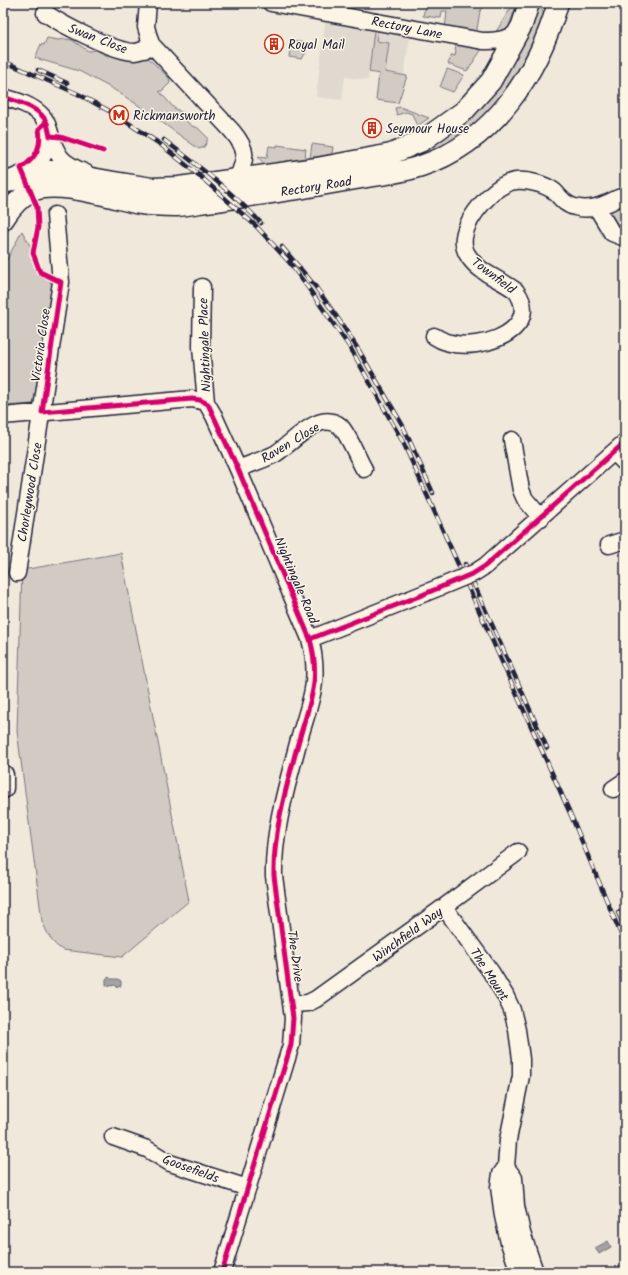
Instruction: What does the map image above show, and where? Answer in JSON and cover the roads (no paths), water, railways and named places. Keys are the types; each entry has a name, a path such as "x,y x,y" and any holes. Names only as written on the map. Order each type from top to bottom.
{"main road":[{"name":"Rectory Road","path":"3,182 8,182 30,173 54,171 102,180 159,188 179,187 317,168 391,154 422,141 464,111 491,81 518,34 529,3"},
{"name":"Rectory Road","path":"3,220 18,201 31,191 51,186 142,204 178,206 389,174 421,166 441,158 460,147 486,127 505,108 520,88 537,59 552,24 558,3"},
{"path":"3,775 3,788"}],"street":[{"path":"148,3 146,27 150,42 239,139 244,148 245,159 237,180"},
{"name":"Rectory Lane","path":"270,3 483,42 508,39 518,34"},
{"name":"Swan Close","path":"45,14 60,23 121,49 136,52 144,50 150,42"},
{"path":"3,97 22,103 42,116 46,122 58,155 63,161 76,169 102,180"},
{"path":"30,173 38,165 46,149 50,136"},
{"name":"Townfield","path":"434,336 446,342 455,344 477,344 505,335 515,328 520,321 523,305 520,296 516,291 474,264 465,248 464,237 470,222 479,207 494,191 509,183 526,181 536,183 552,190 565,203 576,208 597,208 625,196"},
{"path":"597,208 612,233 625,238"},
{"name":"Victoria Close","path":"42,412 61,282 55,215"},
{"name":"Nightingale Place","path":"202,287 202,347 206,402"},
{"path":"3,416 192,399 206,402"},
{"name":"Nightingale Road","path":"206,402 238,469 310,639 474,573 485,566 541,518 619,447"},
{"name":"Chorleywood Close","path":"17,573 42,412"},
{"name":"Raven Close","path":"238,469 274,454 308,428 325,421 330,421 341,427 364,469"},
{"path":"512,440 521,490 525,498 541,518"},
{"path":"619,447 625,463"},
{"path":"610,545 625,540"},
{"name":"The Drive","path":"222,1272 291,1045 293,1018 274,876 274,859 276,833 297,746 313,694 315,676 314,656 310,639"},
{"name":"Winchfield Way","path":"291,1004 308,1003 316,999 518,852"},
{"name":"The Mount","path":"444,907 491,972 505,995 512,1010 517,1030 521,1059 521,1076 508,1140 506,1167 500,1174 499,1187 509,1243 519,1272"},
{"name":"Goosefields","path":"113,1137 139,1146 170,1163 248,1188"},
{"path":"506,1167 514,1178 516,1206 522,1233 535,1272"}],"railway":[{"path":"3,61 78,94 113,113 160,144 201,177 256,226 289,262 309,289 351,349 404,444 570,813 625,944"},
{"path":"38,70 67,83"},
{"path":"164,140 214,179 261,223"},
{"path":"282,247 315,286 358,349 403,426 433,493"},
{"path":"465,564 547,748"},
{"path":"618,912 625,928"}],"place":[{"name":"Royal Mail","path":"274,44"},
{"name":"Rickmansworth","path":"119,115"},
{"name":"Seymour House","path":"372,128"}]}
